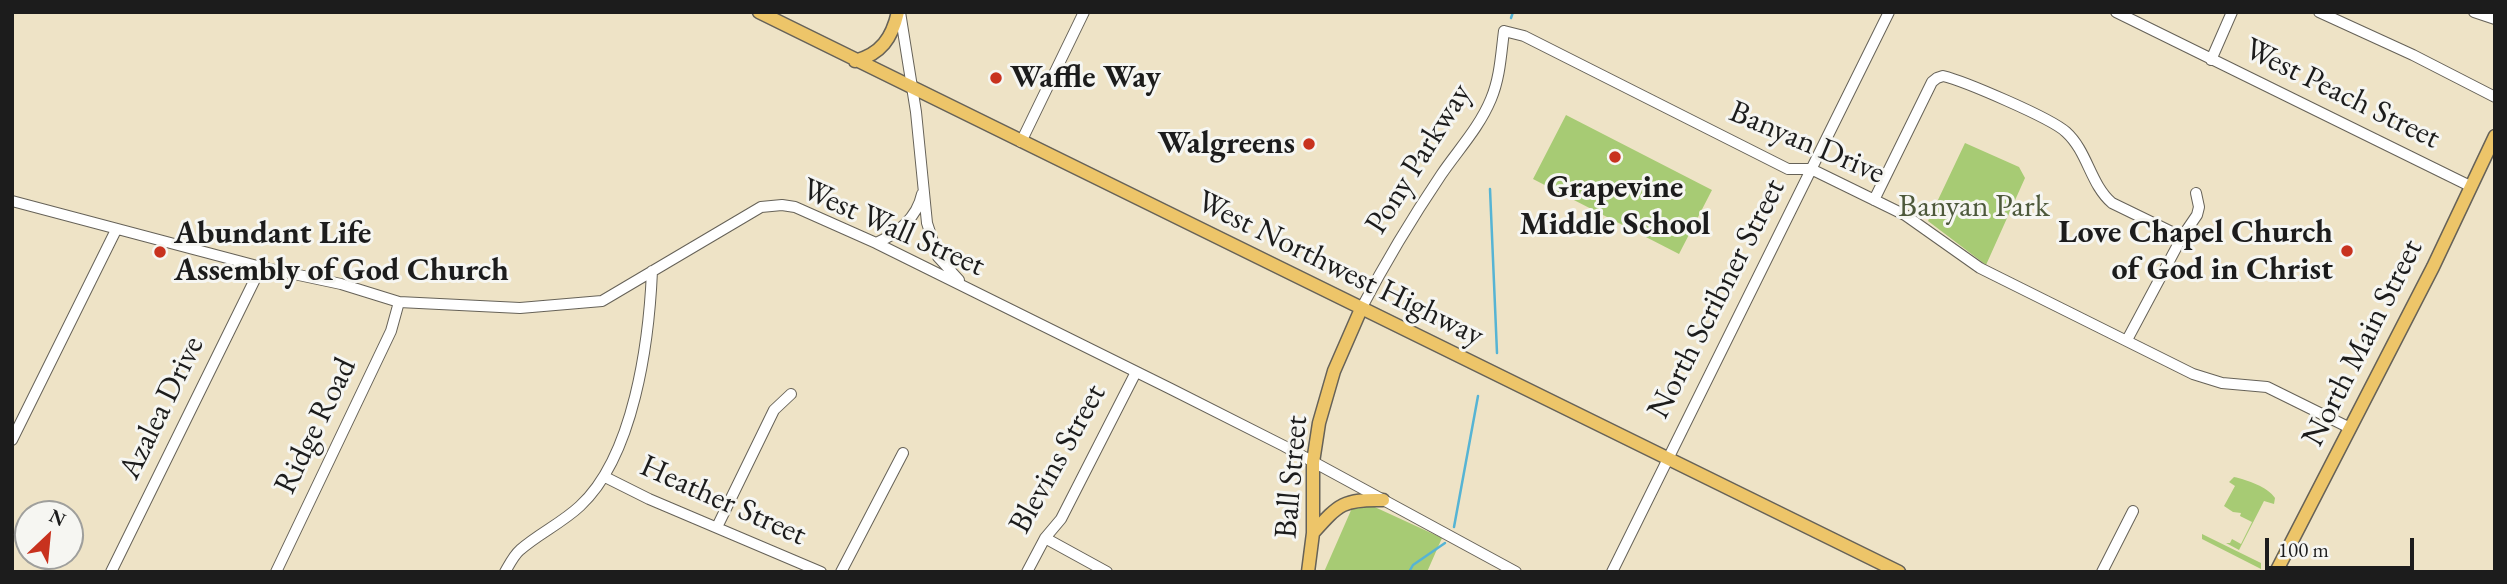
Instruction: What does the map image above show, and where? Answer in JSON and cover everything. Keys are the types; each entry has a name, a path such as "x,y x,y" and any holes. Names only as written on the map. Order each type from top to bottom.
{"main road":[{"name":"West Northwest Highway","path":"759,12 913,94 1021,142 1899,572"},
{"path":"855,61 869,57 881,48 890,37 899,12"},
{"name":"North Main Street","path":"2276,572 2433,267 2495,136"},
{"name":"Ball Street","path":"1308,572 1313,533 1313,462 1319,424 1334,371 1361,309"},
{"path":"1313,533 1331,512 1343,503 1383,500"}],"street":[{"path":"899,12 922,158 927,223 938,257 967,288"},
{"path":"1021,142 1084,12"},
{"name":"North Scribner Street","path":"1612,572 1889,12"},
{"name":"West Peach Street","path":"2116,12 2470,186"},
{"path":"2211,60 2232,12"},
{"path":"2319,12 2495,97"},
{"path":"2474,12 2495,19"},
{"name":"Banyan Drive","path":"1504,31 1524,36 1788,169 1811,169 1874,200 1921,225 1980,268 2210,381 2267,387 2350,428"},
{"name":"Pony Parkway","path":"1361,309 1394,248 1481,121 1492,97 1499,71 1504,31"},
{"path":"1874,200 1932,82 1943,76 2023,109 2066,132 2083,155 2089,171 2105,197 2182,237"},
{"path":"876,243 892,236 905,224 920,203 923,190"},
{"path":"2127,340 2182,237 2197,215 2199,207 2196,193"},
{"name":"West Wall Street","path":"12,201 261,267 341,284 399,302 520,308 602,301 761,207 795,207 876,243 1136,372 1313,462 1516,572"},
{"path":"12,440 117,230"},
{"name":"Azalea Drive","path":"111,572 261,267"},
{"path":"505,572 518,551 581,505 605,477 623,438 638,382 651,303 652,271"},
{"name":"Ridge Road","path":"276,572 391,331 399,302"},
{"name":"Blevins Street","path":"1027,572 1045,538 1061,519 1136,372"},
{"path":"717,527 774,410 791,394"},
{"path":"841,572 903,453"},
{"name":"Heather Street","path":"605,477 649,499 821,572"},
{"path":"2102,572 2133,511"},
{"path":"1045,538 1107,572"}],"green space":[{"path":"1566,115 1712,190 1679,254 1533,179"},
{"name":"Banyan Park","path":"1965,143 2019,167 2025,178 1986,265 1928,221"},
{"path":"2234,477 2262,487 2275,498 2274,504 2264,501 2239,550 2226,543 2230,543 2232,539 2241,544 2252,522 2240,516 2241,513 2233,512 2224,506 2235,486 2229,482"},
{"path":"1366,503 1442,538 1427,572 1324,572 1352,508"},
{"path":"2202,534 2261,563 2261,569 2202,539"}],"waterway":[{"path":"1511,18 1513,12"},
{"path":"1490,189 1497,353"},
{"path":"1454,527 1478,396"},
{"path":"1409,572 1413,565 1445,543"}],"place":[{"name":"Waffle Way","path":"996,78"},
{"name":"Walgreens","path":"1309,144"},
{"name":"Grapevine Middle School","path":"1615,157"},
{"name":"Love Chapel Church of God in Christ","path":"2347,251"},
{"name":"Abundant Life Assembly of God Church","path":"160,252"}]}
